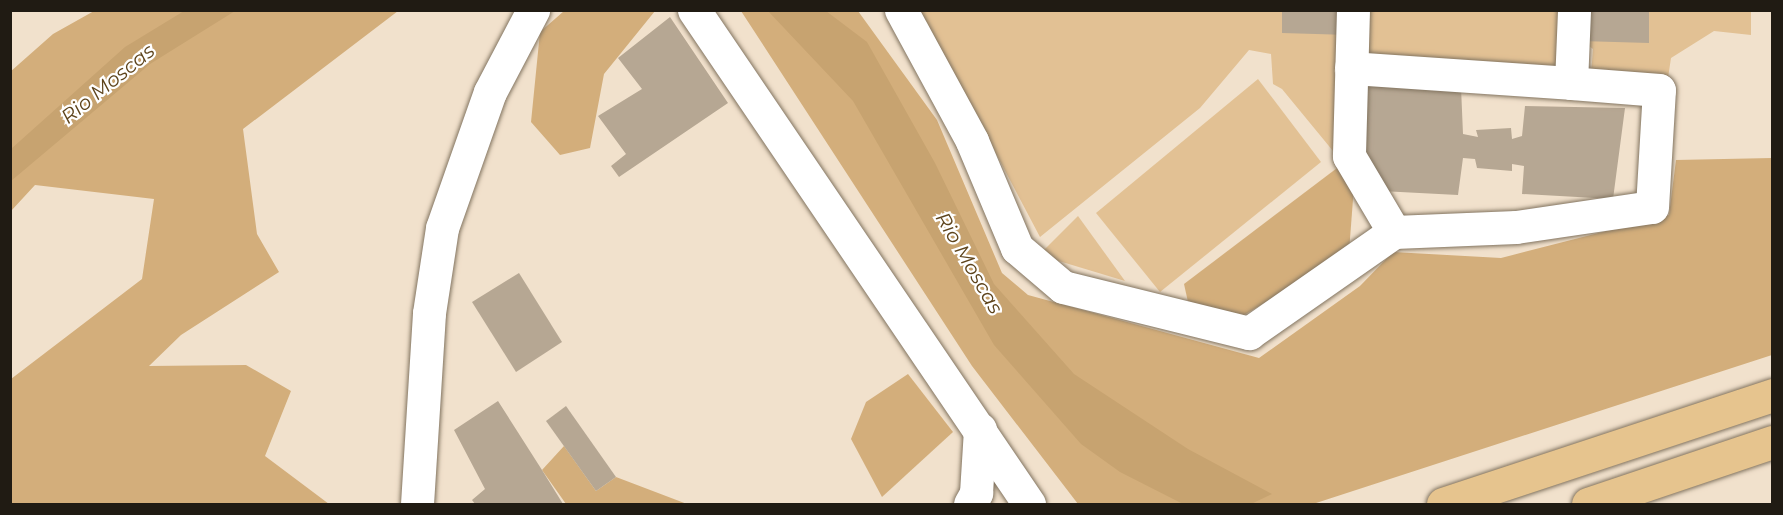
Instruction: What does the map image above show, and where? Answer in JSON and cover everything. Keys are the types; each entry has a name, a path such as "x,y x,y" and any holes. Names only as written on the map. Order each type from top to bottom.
{"main road":[{"path":"1443,504 1773,394"},
{"path":"1588,504 1773,442"}],"street":[{"path":"417,504 429,314 442,228 490,92 532,10"},
{"path":"693,10 1029,504"},
{"path":"901,10 972,141 1017,248 1063,287 1249,333 1394,232 1516,227 1652,207 1659,90 1351,68"},
{"path":"1353,10 1349,156 1394,232"},
{"path":"1571,83 1574,10"},
{"path":"970,504 976,493 980,429"}],"shaded area":[{"path":"94,11 398,11 243,129 257,234 279,272 181,335 149,366 246,365 291,391 265,456 329,504 11,504 11,379 142,279 154,199 35,185 11,211 10,72 53,34"},
{"path":"564,11 655,11 604,74 590,148 560,155 531,122 540,32"},
{"path":"741,11 858,11 937,120 1002,273 1028,295 1259,358 1360,286 1393,252 1501,258 1669,215 1676,160 1772,158 1772,355 1313,504 1078,504 972,366"},
{"path":"907,11 1574,11 1571,83 1373,67 1333,151 1282,89 1273,84 1271,54 1249,50 1200,108 1040,237 953,72"},
{"path":"1582,11 1751,11 1751,35 1714,31 1671,58 1668,78 1591,75 1593,49 1581,41"},
{"path":"1258,79 1321,162 1160,292 1096,213"},
{"path":"1345,162 1354,186 1349,252 1239,318 1188,302 1184,284"},
{"path":"1078,216 1125,281 1039,255"},
{"path":"908,374 953,432 882,497 851,439 866,402"},
{"path":"564,446 596,491 616,477 687,504 566,504 542,470"}],"water":[{"name":"Rio Moscas","path":"184,11 235,11 150,64 11,181 11,149 125,47"},
{"name":"Rio Moscas","path":"768,11 826,11 867,42 935,163 994,284 1074,374 1188,449 1272,494 1251,504 1183,504 1120,472 1081,444 994,345 853,101"}],"building":[{"path":"1282,10 1350,10 1349,35 1282,33"},
{"path":"1582,10 1649,10 1649,43 1581,41"},
{"path":"670,17 728,103 619,177 611,166 626,154 598,116 642,89 618,58"},
{"path":"1365,82 1461,87 1463,134 1478,137 1476,130 1511,128 1512,139 1522,136 1525,106 1625,108 1613,199 1522,194 1524,166 1512,164 1512,171 1477,168 1475,159 1463,158 1458,195 1381,191 1362,165"},
{"path":"519,273 562,342 516,372 472,302"},
{"path":"498,401 563,504 475,504 472,500 485,489 454,430"},
{"path":"566,406 616,477 596,491 546,421"}]}
